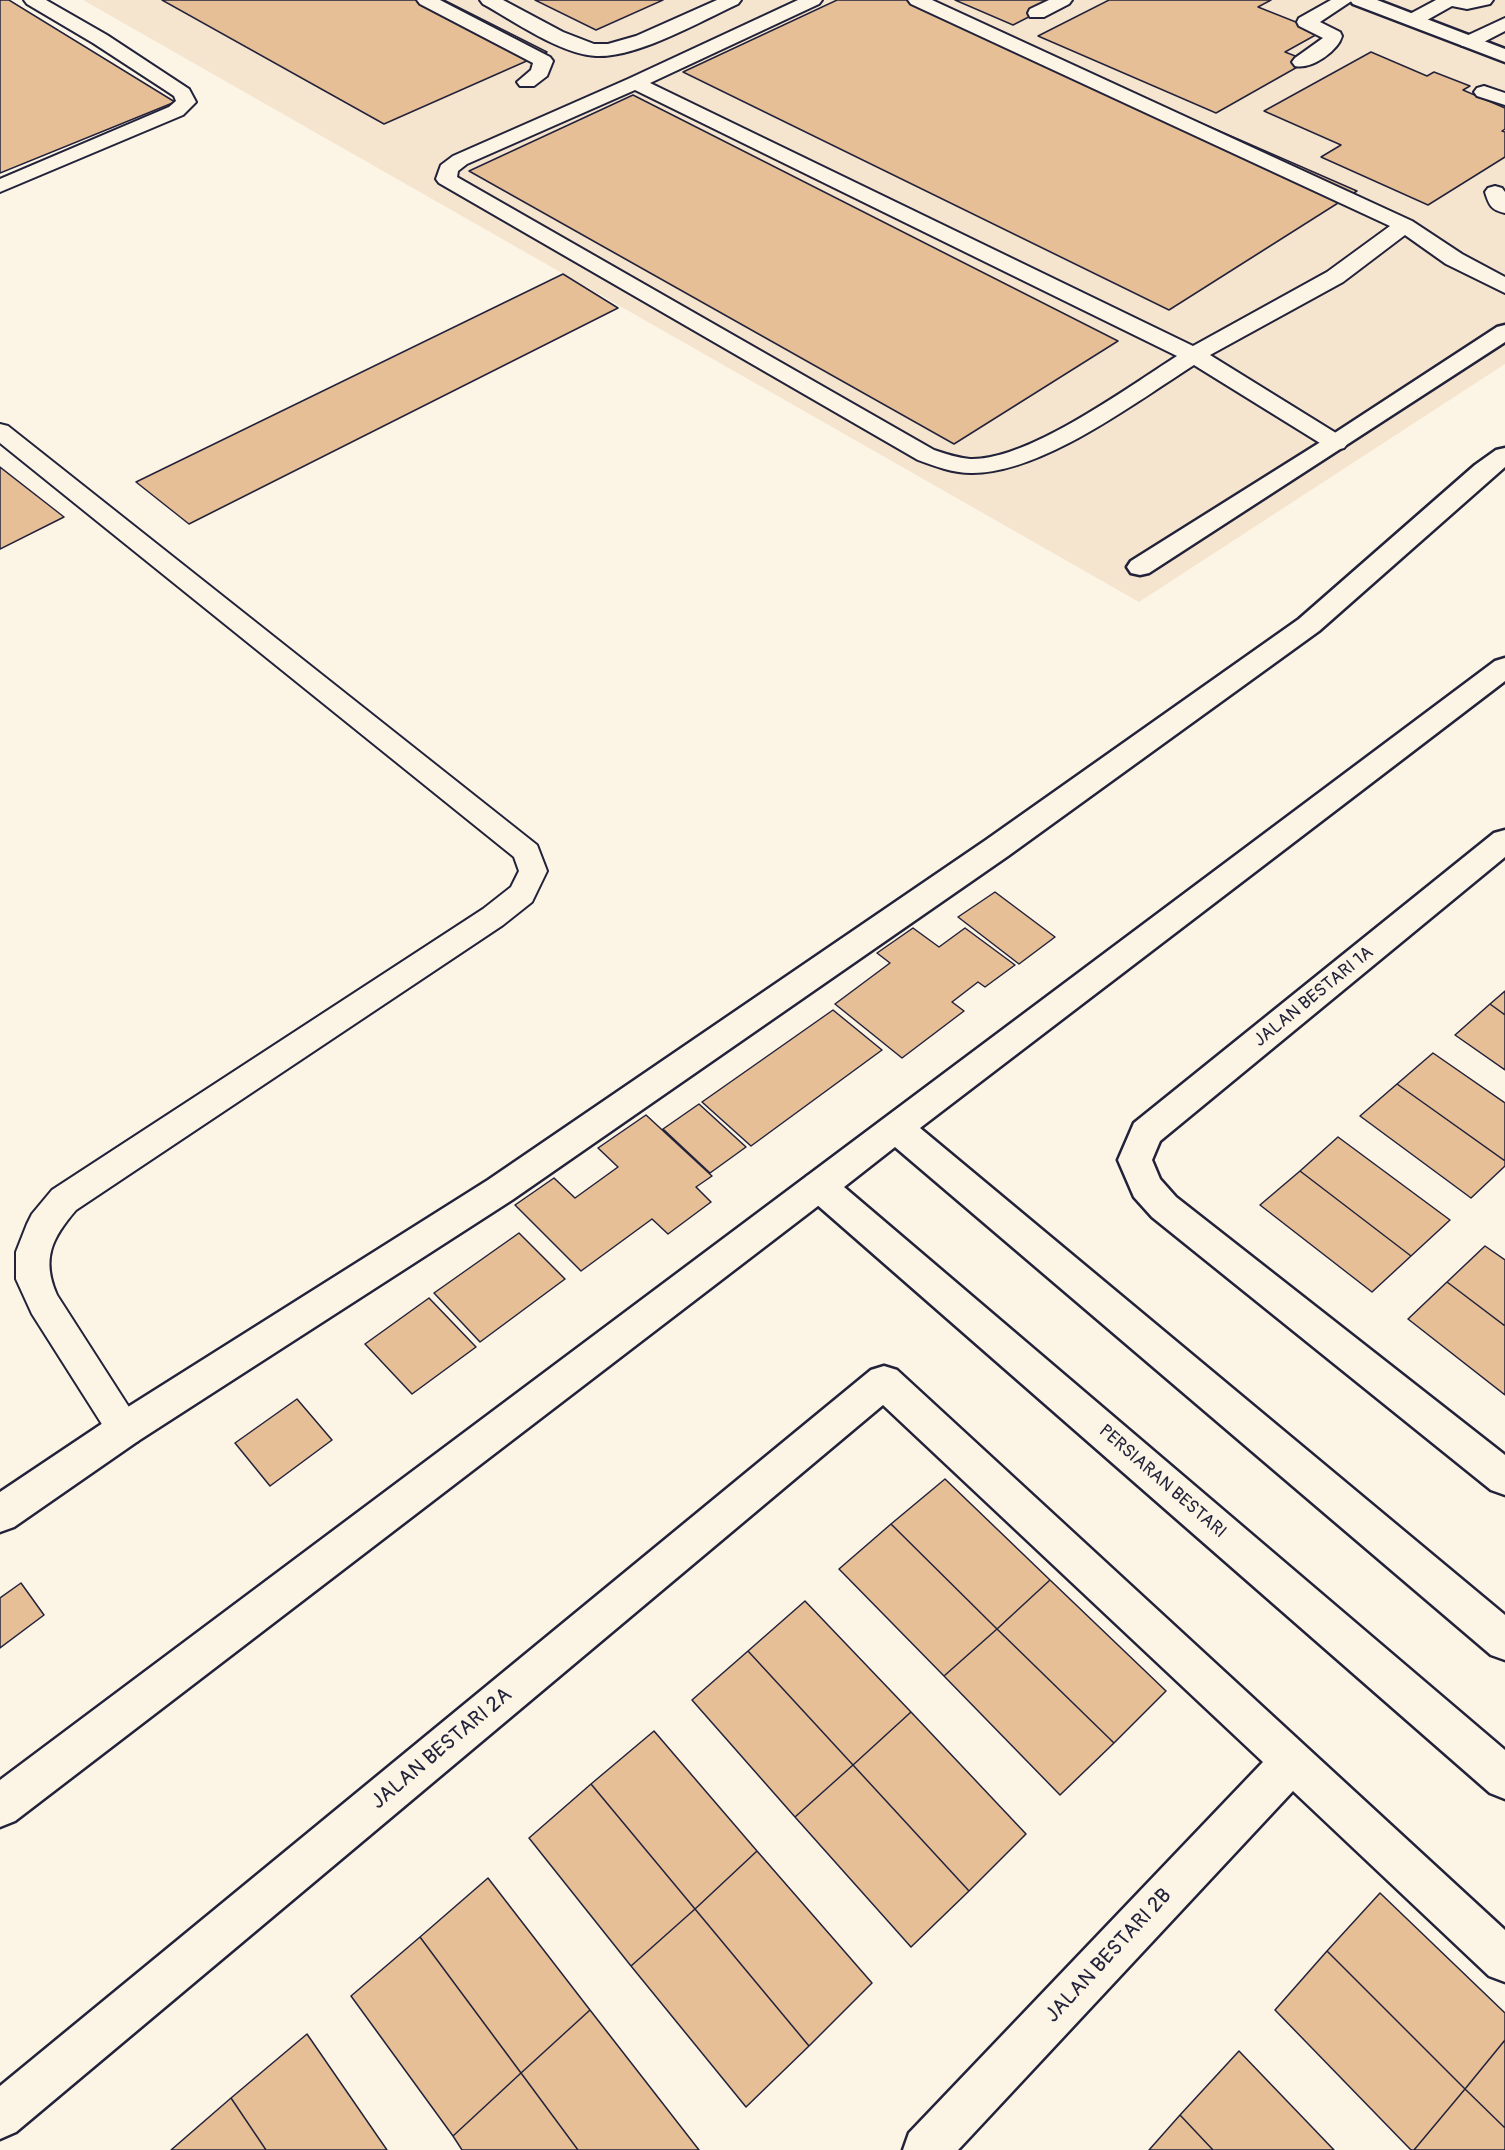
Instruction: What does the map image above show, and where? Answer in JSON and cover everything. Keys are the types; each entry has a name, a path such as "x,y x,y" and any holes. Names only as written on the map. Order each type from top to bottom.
{"street":[{"path":"1360,0 1505,56"},
{"path":"1140,567 1336,443 1505,332"},
{"path":"0,1514 126,1429 500,1190 1007,841 1309,625 1484,470 1505,455"},
{"path":"0,1806 1505,667"},
{"name":"JALAN BESTARI 1A","path":"1505,841 1146,1133 1135,1160 1146,1187 1164,1207 1505,1478"},
{"path":"896,1128 1505,1641"},
{"name":"PERSIARAN BESTARI","path":"819,1186 1505,1778"},
{"name":"JALAN BESTARI 2A","path":"0,2116 884,1382 1292,1762"},
{"path":"1292,1762 1505,1960"},
{"name":"JALAN BESTARI 2B","path":"926,2150 1292,1762"}],"lane":[{"path":"0,186 176,111 186,102 182,93 172,86 100,39 33,0"},
{"path":"426,0 543,61 540,72 527,82"},
{"path":"489,0 573,43 591,50 604,51 626,46 732,0"},
{"path":"813,0 635,83 460,160 448,170 446,179 825,394 926,455 970,466 997,463 1061,439 1194,355 1335,277 1405,225"},
{"path":"917,0 1405,225 1454,259 1505,286"},
{"path":"1036,13 1063,0"},
{"path":"1302,62 1331,43 1333,36 1299,19 1344,0"},
{"path":"1413,20 1450,0 1467,4 1484,0"},
{"path":"1469,42 1505,24"},
{"path":"635,83 1194,355 1336,443"},
{"path":"1484,92 1505,99"},
{"path":"0,431 527,852 533,871 522,894 493,917 64,1200 44,1224 33,1252 33,1278 44,1304 126,1429"}],"shaded area":[{"path":"83,0 1505,0 1505,364 1139,602"}],"building":[{"path":"0,0 9,0 175,102 0,173"},
{"path":"162,0 444,0 547,52 384,124"},
{"path":"535,0 663,0 596,30"},
{"path":"837,0 919,0 1357,191 1169,310 683,72"},
{"path":"955,0 1062,0 1013,25"},
{"path":"1109,0 1271,0 1258,7 1321,32 1285,52 1308,61 1216,113 1038,36"},
{"path":"1371,52 1427,76 1434,72 1470,86 1463,90 1505,108 1505,129 1502,131 1505,132 1505,157 1428,205 1321,157 1341,145 1264,111"},
{"path":"633,95 1118,341 954,444 469,171"},
{"path":"563,274 618,308 189,524 136,482"},
{"path":"0,467 64,517 0,549"},
{"path":"995,892 1055,937 1019,964 958,917"},
{"path":"913,928 939,947 965,928 1015,965 985,987 978,982 952,1002 964,1011 902,1058 835,1004 890,963 877,953"},
{"path":"1505,991 1505,1015 1490,1004"},
{"path":"1490,1004 1505,1015 1505,1070 1455,1035"},
{"path":"833,1010 882,1050 751,1146 702,1102"},
{"path":"1433,1053 1505,1103 1505,1161 1397,1084"},
{"path":"1397,1084 1505,1161 1505,1166 1471,1198 1360,1116"},
{"path":"699,1104 746,1147 710,1173 663,1129"},
{"path":"646,1115 712,1176 696,1187 711,1202 668,1234 652,1219 581,1271 515,1205 554,1178 575,1198 618,1167 598,1148"},
{"path":"1338,1137 1450,1220 1411,1256 1300,1171"},
{"path":"1300,1171 1411,1256 1372,1292 1260,1205"},
{"path":"519,1233 565,1279 480,1342 434,1293"},
{"path":"1485,1246 1505,1260 1505,1326 1447,1282"},
{"path":"1447,1282 1505,1326 1505,1395 1408,1319"},
{"path":"429,1298 476,1347 412,1394 365,1344"},
{"path":"297,1399 332,1440 270,1486 235,1443"},
{"path":"945,1479 1050,1580 997,1629 891,1524"},
{"path":"891,1524 997,1629 944,1676 839,1569"},
{"path":"1050,1580 1166,1691 1114,1743 997,1629"},
{"path":"21,1583 44,1615 0,1648 0,1598"},
{"path":"805,1601 911,1712 853,1765 748,1651"},
{"path":"997,1629 1114,1743 1060,1795 944,1676"},
{"path":"748,1651 853,1765 795,1817 692,1700"},
{"path":"911,1712 1026,1834 969,1891 853,1765"},
{"path":"654,1731 757,1851 695,1909 591,1784"},
{"path":"853,1765 969,1891 911,1947 795,1817"},
{"path":"591,1784 695,1909 631,1966 529,1838"},
{"path":"757,1851 872,1983 809,2046 695,1909"},
{"path":"488,1878 590,2010 521,2073 420,1937"},
{"path":"1380,1893 1505,2013 1505,2040 1465,2089 1327,1951"},
{"path":"695,1909 809,2046 746,2107 631,1966"},
{"path":"420,1937 521,2073 453,2136 351,1996"},
{"path":"1327,1951 1465,2089 1414,2150 1411,2150 1275,2010"},
{"path":"590,2010 699,2150 578,2150 521,2073"},
{"path":"307,2034 387,2150 266,2150 231,2098"},
{"path":"1505,2040 1505,2128 1465,2089"},
{"path":"1239,2051 1334,2150 1213,2150 1180,2115"},
{"path":"521,2073 578,2150 462,2150 453,2136"},
{"path":"1465,2089 1505,2128 1505,2150 1414,2150"},
{"path":"231,2098 266,2150 171,2150"},
{"path":"1180,2115 1213,2150 1149,2150"}]}
